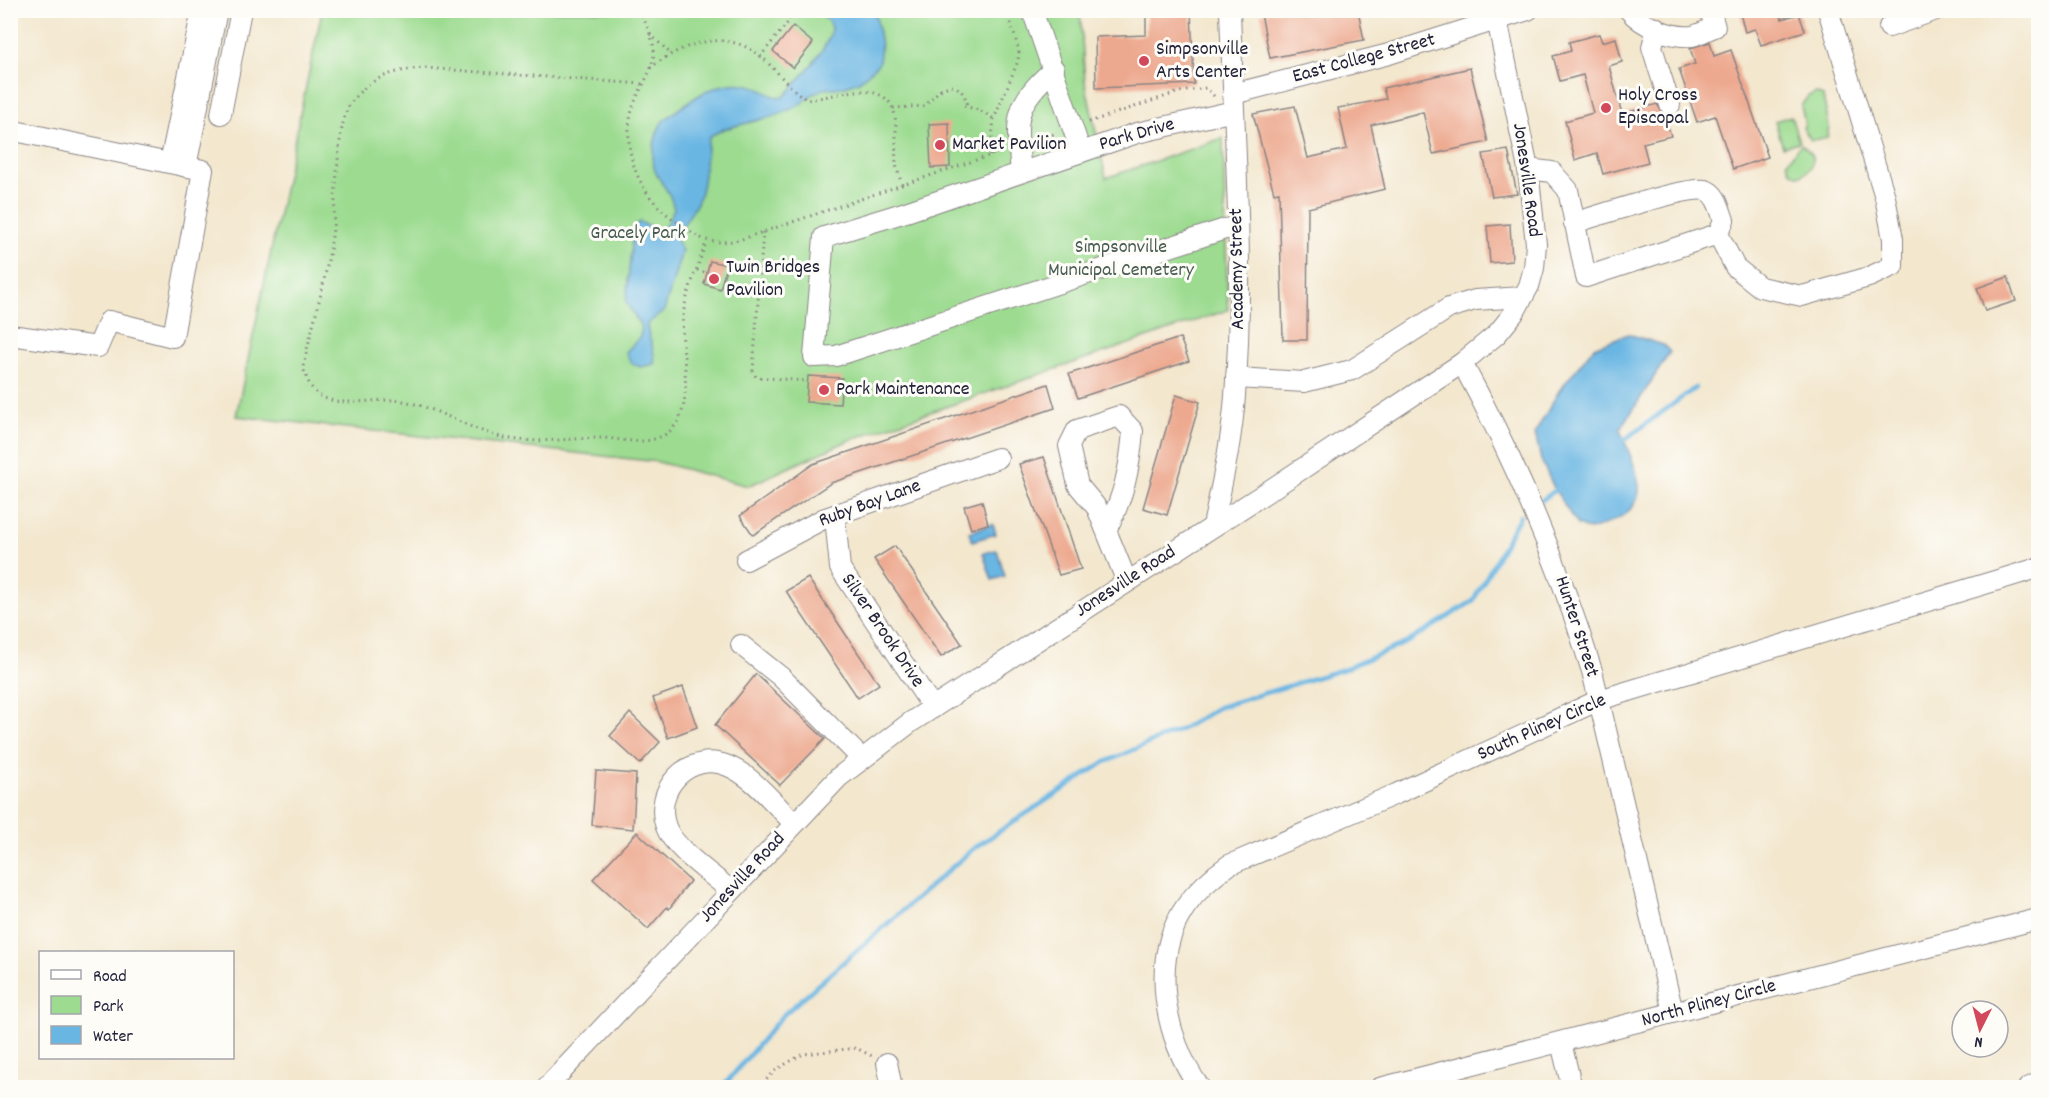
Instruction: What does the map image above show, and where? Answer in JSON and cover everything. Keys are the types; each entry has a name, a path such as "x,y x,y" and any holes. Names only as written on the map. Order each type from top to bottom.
{"street":[{"name":"Park Drive","path":"1032,10 1081,152 1228,101"},
{"name":"Academy Street","path":"1213,526 1230,439 1236,378 1239,275 1238,227 1228,101 1230,10"},
{"name":"East College Street","path":"1228,101 1389,54 1497,16 1528,10"},
{"path":"1629,10 1648,25 1674,34 1692,36 1715,27 1710,10"},
{"path":"1718,234 1735,267 1760,287 1802,296 1869,277 1893,266 1893,239 1885,197 1828,10"},
{"path":"1889,27 1936,10"},
{"path":"178,165 205,12 240,15 221,114"},
{"name":"Jonesville Road","path":"546,1088 839,777 933,708 1462,363 1497,334 1523,297 1534,268 1536,244 1528,169 1497,16"},
{"path":"1657,28 1652,47 1670,105"},
{"path":"1021,172 1016,126 1020,111 1031,88 1054,69"},
{"path":"10,130 203,170 173,337 109,321 98,347 10,335"},
{"path":"1081,152 824,237 814,357 836,356 1225,229 1238,227"},
{"path":"1528,169 1552,172 1568,190 1574,223 1586,277 1718,234 1724,220 1715,197 1704,190 1675,194 1574,223"},
{"path":"1236,378 1304,382 1352,370 1449,308 1475,300 1523,297"},
{"name":"Hunter Street","path":"1462,363 1549,546 1582,639 1599,700 1673,1012"},
{"path":"1106,530 1120,506 1131,463 1133,431 1119,416 1077,430 1069,446 1078,485 1098,508 1106,530 1127,582"},
{"name":"Ruby Bay Lane","path":"746,560 823,519 835,517 998,458"},
{"name":"Silver Brook Drive","path":"835,517 840,568 933,708"},
{"name":"South Pliney Circle","path":"1200,1088 1181,1059 1170,1023 1165,988 1168,947 1185,907 1205,883 1229,865 1396,794 1599,700 2038,568"},
{"path":"741,645 781,678 862,759"},
{"path":"731,891 687,853 666,827 663,804 666,790 674,779 692,765 703,762 727,765 740,772 794,823"},
{"name":"North Pliney Circle","path":"1380,1088 2038,919"},
{"path":"1561,1043 1572,1088"},
{"path":"888,1063 892,1088"},
{"path":"2028,1088 2038,1083"}],"path":[{"path":"641,10 654,50 631,111 629,136 639,181 653,203 666,214 706,242 718,244 763,232 1179,92 1206,88 1228,101"},
{"path":"760,57 789,21 792,10"},
{"path":"990,156 994,119 1018,61 1019,51 1007,10"},
{"path":"649,33 669,54"},
{"path":"648,69 669,54 702,42 721,40 747,47 760,57 788,87 807,100 861,90 875,93 892,108 898,124 896,166 902,185"},
{"path":"642,84 425,68 401,70 378,78 364,88 349,105 342,125 331,244 303,367 308,383 320,396 339,401 387,399 407,402 430,409 475,430 507,438 535,441 600,438 643,441 663,436 679,420 684,402 683,315 706,242"},
{"path":"892,108 925,106 940,88 951,87 959,90 965,96 966,106 994,119"},
{"path":"940,88 943,93"},
{"path":"763,232 753,371 756,377 806,381"},
{"path":"697,270 707,273"},
{"path":"758,1088 777,1069 803,1054 856,1048 888,1063"}],"green space":[{"name":"Gracely Park","path":"322,11 1080,11 1085,82 1106,178 1223,138 1228,310 852,439 748,486 658,462 236,416"},
{"path":"1815,93 1823,96 1829,126 1827,138 1811,140 1803,128 1805,124 1801,106 1808,96"},
{"path":"1791,116 1799,142 1783,147 1775,121"},
{"path":"1801,144 1812,154 1812,162 1809,170 1799,176 1790,171 1787,162"}],"water":[{"path":"818,11 869,11 876,16 881,45 879,63 859,81 843,87 823,89 799,105 778,115 724,129 710,136 699,198 676,240 682,251 664,311 647,324 655,359 654,364 640,367 630,362 626,352 640,337 642,328 626,302 633,228 639,222 658,230 665,227 674,209 655,171 654,145 660,126 663,121 693,99 716,87 728,84 753,86 772,95 784,97 811,65 829,37 830,24"},
{"path":"1628,334 1663,345 1670,352 1620,430 1638,480 1639,492 1635,503 1626,513 1612,522 1590,530 1577,525 1555,490 1541,460 1535,433 1559,391 1594,347"},
{"path":"993,524 996,534 972,541 969,532"},
{"path":"997,550 1005,576 992,580 983,553"}],"building":[{"name":"Simpsonville Arts Center","path":"1146,10 1191,10 1194,84 1096,88 1095,37 1146,35"},
{"path":"1279,10 1358,10 1364,40 1270,58 1261,14"},
{"path":"1739,10 1779,10 1782,19 1799,14 1805,31 1761,45 1755,29 1745,32"},
{"path":"793,26 813,43 793,68 773,51"},
{"name":"Holy Cross Episcopal","path":"1599,34 1602,42 1616,38 1622,62 1609,66 1622,114 1657,104 1665,116 1671,136 1643,143 1648,162 1603,174 1597,153 1575,160 1565,121 1593,113 1583,75 1560,81 1553,56 1571,51 1569,42"},
{"path":"1710,42 1714,56 1731,50 1768,157 1733,169 1715,116 1697,122 1679,69 1695,64 1690,48"},
{"path":"1470,68 1488,142 1433,154 1423,112 1371,125 1385,189 1308,208 1307,340 1283,340 1279,192 1274,193 1253,114 1295,106 1308,158 1347,149 1338,108 1386,99 1383,88"},
{"name":"Market Pavilion","path":"949,123 950,167 931,168 929,124"},
{"path":"1508,150 1517,194 1492,197 1483,154"},
{"path":"1510,224 1512,261 1490,263 1487,226"},
{"name":"Twin Bridges Pavilion","path":"710,261 727,265 720,289 704,284"},
{"path":"2008,277 2016,301 1985,311 1977,288"},
{"path":"1180,338 1189,361 1078,398 1069,374"},
{"name":"Park Maintenance","path":"808,376 842,378 840,404 806,402"},
{"path":"1048,384 1055,408 831,483 753,535 740,516 813,464"},
{"path":"1176,395 1200,402 1167,515 1143,508"},
{"path":"1044,457 1081,569 1059,575 1019,464"},
{"path":"982,501 988,524 971,529 964,506"},
{"path":"895,546 962,644 941,657 874,559"},
{"path":"808,578 879,684 858,698 786,591"},
{"path":"756,674 825,739 780,785 715,725"},
{"path":"683,687 697,727 668,738 653,698"},
{"path":"630,713 660,742 640,764 610,736"},
{"path":"596,771 636,774 633,829 592,825"},
{"path":"637,832 690,881 669,909 667,907 648,929 593,879"}],"waterway":[{"path":"1620,443 1695,388"},
{"path":"1542,500 1560,487"},
{"path":"722,1088 782,1016 974,848 1103,763 1182,729 1219,707 1344,669 1408,642 1473,601 1520,516"}],"place":[{"name":"Simpsonville Arts Center","path":"1144,61"},
{"name":"Holy Cross Episcopal","path":"1606,108"},
{"name":"Market Pavilion","path":"940,145"},
{"name":"Twin Bridges Pavilion","path":"714,279"},
{"name":"Park Maintenance","path":"824,390"}],"park label":[{"name":"Simpsonville Municipal Cemetery","path":"1121,260"}]}
